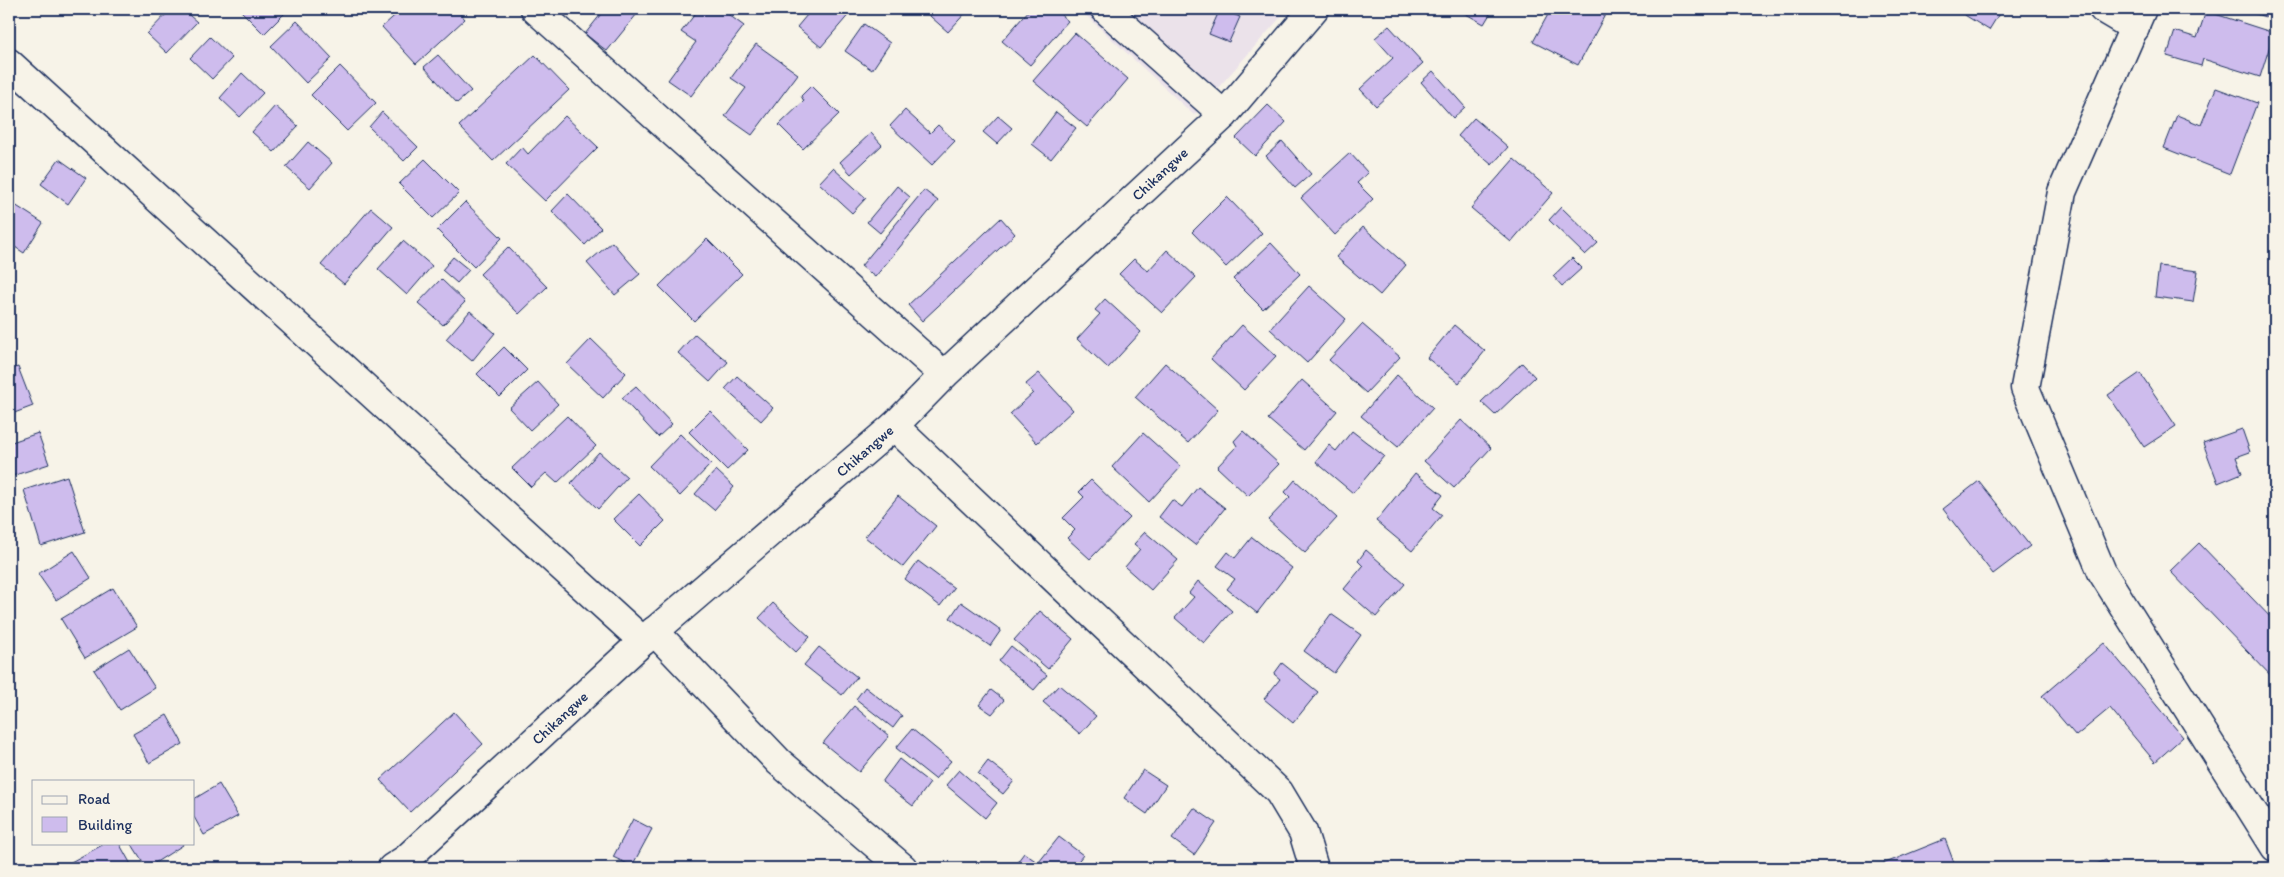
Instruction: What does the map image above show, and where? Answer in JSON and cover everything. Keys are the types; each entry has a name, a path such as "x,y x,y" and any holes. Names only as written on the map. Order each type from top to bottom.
{"street":[{"path":"535,9 944,375"},
{"path":"1105,9 1224,115"},
{"name":"Chikangwe","path":"404,865 649,636 894,426 944,375 1224,115 1314,9"},
{"path":"2103,9 2139,18 2062,192 2025,388 2102,572 2275,847"},
{"path":"9,63 649,636 779,762 903,868"},
{"path":"894,426 1279,792 1304,832 1314,868"}],"shaded area":[{"path":"1079,9 1288,9 1194,115"}],"building":[{"path":"171,9 182,9 197,22 167,53 147,34"},
{"path":"239,9 286,9 288,10 264,34"},
{"path":"402,9 456,9 465,19 416,64 382,27"},
{"path":"605,9 641,9 607,51 585,34"},
{"path":"699,9 721,9 744,26 691,96 668,80 696,42 681,32"},
{"path":"812,9 847,9 851,12 821,47 797,27"},
{"path":"922,9 969,9 948,32"},
{"path":"1030,9 1054,9 1068,21 1030,65 1002,41"},
{"path":"1220,9 1240,17 1229,42 1209,34"},
{"path":"1457,9 1493,9 1484,24"},
{"path":"1551,9 1598,9 1606,13 1578,65 1533,42"},
{"path":"1955,9 2002,9 1989,30"},
{"path":"2240,9 2275,9 2275,20"},
{"path":"2206,11 2274,33 2260,77 2203,59 2201,66 2167,56 2175,31 2197,38"},
{"path":"297,21 332,58 306,83 271,46"},
{"path":"864,24 890,43 872,70 845,51"},
{"path":"1389,26 1423,63 1376,106 1360,89 1393,58 1375,38"},
{"path":"1075,33 1128,79 1087,127 1033,81"},
{"path":"210,37 232,58 212,79 190,58"},
{"path":"756,44 798,74 752,135 725,116 746,88 731,78"},
{"path":"438,55 471,91 457,103 424,67"},
{"path":"535,55 569,90 493,161 459,126"},
{"path":"340,66 376,103 347,131 311,95"},
{"path":"1433,71 1465,107 1453,118 1421,82"},
{"path":"242,73 263,93 240,117 220,98"},
{"path":"811,86 839,114 803,149 779,125 804,101 801,96"},
{"path":"2216,88 2257,103 2230,174 2164,148 2177,115 2201,125"},
{"path":"1268,105 1286,122 1255,156 1236,138"},
{"path":"275,106 298,126 274,152 252,132"},
{"path":"905,110 930,133 938,125 955,141 932,165 890,126"},
{"path":"382,112 418,147 404,161 369,127"},
{"path":"1056,112 1076,128 1051,159 1032,144"},
{"path":"565,116 598,147 545,201 506,164 522,147 528,154"},
{"path":"998,116 1012,128 997,144 983,132"},
{"path":"1474,118 1508,147 1492,165 1458,136"},
{"path":"871,133 882,145 851,174 840,162"},
{"path":"2275,138 2275,158 2268,155"},
{"path":"1282,141 1311,174 1295,188 1266,156"},
{"path":"308,142 332,163 310,188 286,167"},
{"path":"1350,153 1368,173 1357,183 1373,199 1335,235 1301,198"},
{"path":"59,159 86,178 68,204 41,184"},
{"path":"425,159 459,193 433,218 399,184"},
{"path":"1514,159 1553,193 1511,242 1471,208"},
{"path":"833,168 866,198 852,213 819,183"},
{"path":"897,186 910,197 880,233 867,222"},
{"path":"924,190 938,201 875,277 861,266"},
{"path":"568,194 601,228 585,245 552,211"},
{"path":"1227,197 1262,233 1226,267 1192,232"},
{"path":"465,202 502,238 474,267 437,230"},
{"path":"15,205 43,223 24,253 9,243 9,215"},
{"path":"1561,207 1598,243 1585,255 1549,220"},
{"path":"371,208 393,227 344,284 321,265"},
{"path":"1001,218 1015,234 922,321 908,305"},
{"path":"1363,227 1406,265 1380,295 1336,257"},
{"path":"707,239 742,274 694,321 659,286"},
{"path":"403,241 432,266 407,295 378,269"},
{"path":"612,242 640,274 615,295 587,263"},
{"path":"1271,243 1300,274 1263,309 1233,279"},
{"path":"508,247 547,287 519,314 480,274"},
{"path":"1167,250 1196,277 1162,313 1119,274 1134,259 1148,271"},
{"path":"453,257 469,270 457,283 442,270"},
{"path":"1572,258 1582,268 1562,286 1553,276"},
{"path":"2159,266 2198,271 2193,302 2155,297"},
{"path":"441,279 465,302 443,325 418,303"},
{"path":"1309,286 1346,319 1307,363 1270,329"},
{"path":"1105,299 1141,332 1108,368 1077,339 1100,314 1095,310"},
{"path":"470,311 495,333 472,361 446,339"},
{"path":"1362,324 1400,357 1366,393 1329,360"},
{"path":"1242,325 1276,356 1244,390 1211,359"},
{"path":"1454,325 1485,351 1459,383 1427,358"},
{"path":"695,334 728,362 710,382 678,353"},
{"path":"591,339 626,373 603,398 567,364"},
{"path":"504,347 527,370 500,397 477,374"},
{"path":"1165,363 1218,410 1188,443 1135,397"},
{"path":"1522,363 1535,377 1495,415 1481,402"},
{"path":"18,367 33,406 9,415 9,370"},
{"path":"1039,373 1073,410 1037,443 1010,414 1033,393 1026,384"},
{"path":"2140,373 2176,426 2144,447 2108,395"},
{"path":"1397,375 1433,408 1398,447 1361,416"},
{"path":"737,376 773,408 761,421 725,389"},
{"path":"1302,380 1337,411 1304,450 1268,419"},
{"path":"538,382 558,404 530,430 509,408"},
{"path":"636,386 672,424 658,437 622,398"},
{"path":"710,411 748,450 727,470 689,432"},
{"path":"567,416 596,446 557,483 546,473 531,487 512,468"},
{"path":"1461,420 1491,448 1454,488 1424,461"},
{"path":"2242,429 2250,452 2236,457 2242,473 2218,483 2203,443"},
{"path":"1243,431 1279,464 1248,496 1217,467 1237,446 1234,441"},
{"path":"1352,431 1384,456 1353,493 1316,462 1329,445 1336,451"},
{"path":"38,433 49,464 9,477 9,443"},
{"path":"1143,433 1181,467 1149,502 1112,467"},
{"path":"680,434 711,464 680,496 649,466"},
{"path":"599,452 627,477 598,509 571,483"},
{"path":"716,470 734,487 714,510 695,494"},
{"path":"1415,473 1443,495 1433,508 1442,515 1412,551 1376,521"},
{"path":"67,476 85,532 41,546 24,490"},
{"path":"1091,480 1130,518 1090,559 1067,538 1075,530 1063,518 1084,497 1079,492"},
{"path":"1295,480 1337,518 1305,553 1268,520 1290,497 1285,492"},
{"path":"1979,481 2030,546 1993,574 1943,509"},
{"path":"1198,487 1225,508 1195,545 1159,517 1172,500 1182,507"},
{"path":"639,494 665,521 640,546 613,519"},
{"path":"898,496 936,526 903,567 865,537"},
{"path":"1145,532 1178,560 1151,590 1125,567 1140,549 1134,544"},
{"path":"1252,537 1292,568 1257,613 1227,589 1235,579 1217,566 1228,552 1235,558"},
{"path":"2199,543 2275,622 2275,680 2170,571"},
{"path":"1366,550 1405,584 1376,617 1344,589 1363,566 1358,561"},
{"path":"74,551 91,578 56,600 38,574"},
{"path":"918,561 954,588 940,606 905,579"},
{"path":"1198,581 1232,611 1204,643 1175,618 1194,597 1189,593"},
{"path":"113,588 137,627 85,658 61,619"},
{"path":"961,602 1001,630 990,646 950,618"},
{"path":"773,603 810,637 796,652 759,618"},
{"path":"1040,611 1073,639 1048,669 1014,640"},
{"path":"1331,614 1361,635 1334,673 1304,651"},
{"path":"2104,643 2183,737 2155,762 2110,708 2076,736 2042,696"},
{"path":"1011,646 1047,675 1034,690 999,661"},
{"path":"819,647 857,677 842,695 804,665"},
{"path":"129,648 155,688 120,710 94,670"},
{"path":"1282,663 1318,692 1293,723 1264,699 1280,679 1274,674"},
{"path":"1059,685 1096,716 1080,734 1043,702"},
{"path":"865,687 902,716 893,728 856,699"},
{"path":"991,690 1004,700 992,714 979,705"},
{"path":"854,706 889,736 859,772 823,743"},
{"path":"454,712 483,744 410,812 380,780"},
{"path":"167,715 183,744 149,763 133,734"},
{"path":"912,729 951,761 935,779 896,748"},
{"path":"899,759 930,783 913,806 882,782"},
{"path":"988,761 1014,781 1003,794 978,774"},
{"path":"959,770 997,803 985,818 946,785"},
{"path":"1143,770 1166,785 1147,814 1124,798"},
{"path":"219,784 238,816 204,835 195,819 195,798"},
{"path":"1194,808 1216,823 1194,855 1172,839"},
{"path":"633,819 652,829 632,866 613,857"},
{"path":"1059,837 1083,855 1073,868 1048,868 1039,862"},
{"path":"1945,839 1956,868 1879,868 1878,866"},
{"path":"104,844 120,844 133,868 74,868 71,862"},
{"path":"132,844 182,844 183,845 147,868"},
{"path":"1024,853 1037,862 1033,868 1020,868 1015,865"},
{"path":"2106,860 2110,868 2087,868"}]}
